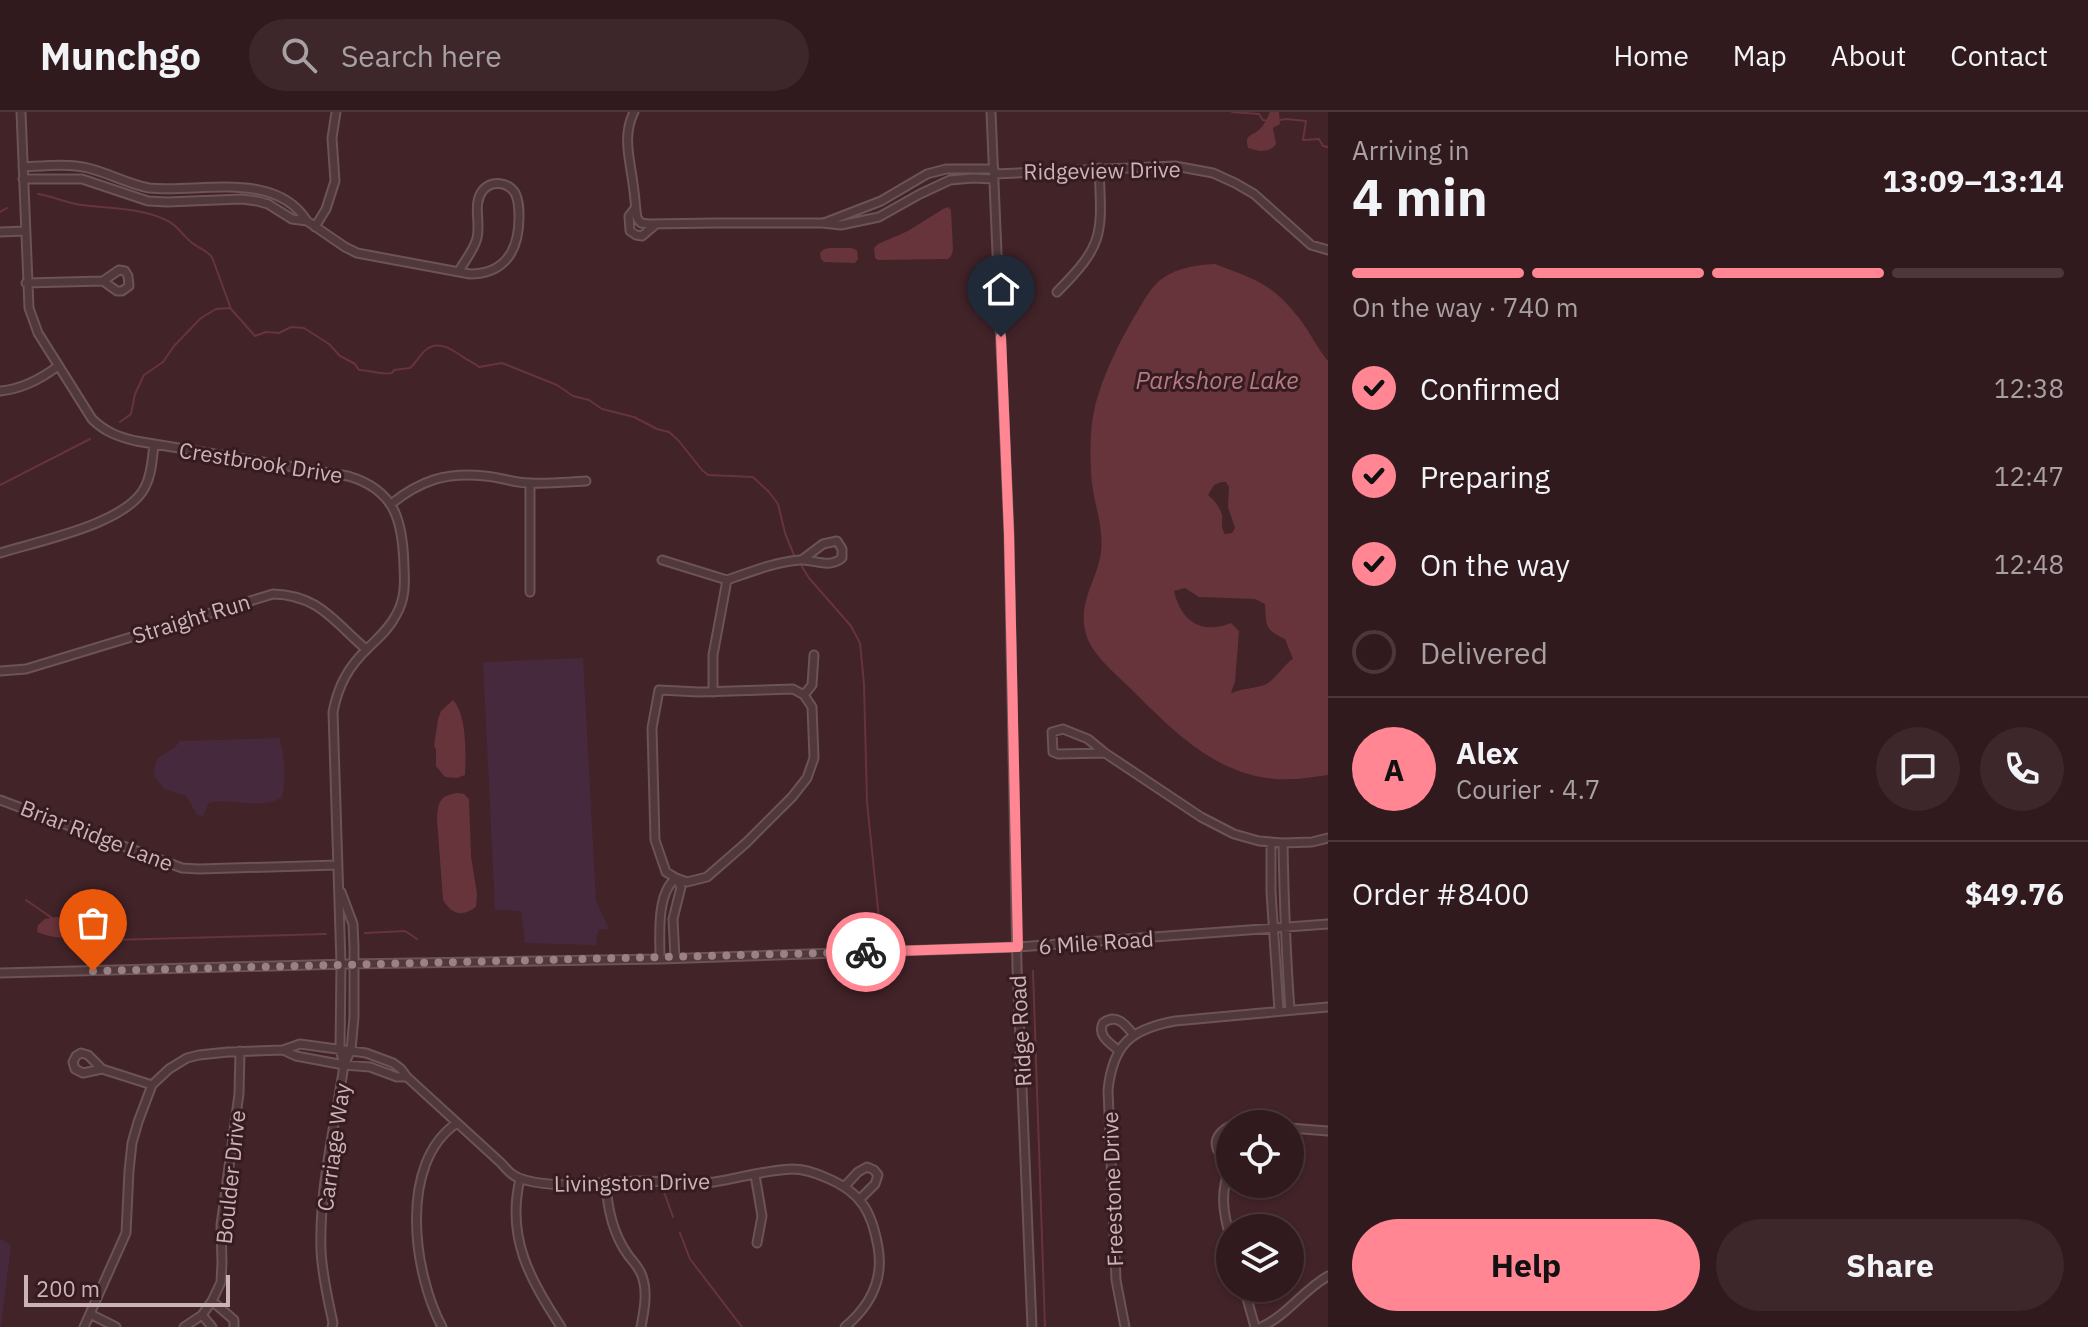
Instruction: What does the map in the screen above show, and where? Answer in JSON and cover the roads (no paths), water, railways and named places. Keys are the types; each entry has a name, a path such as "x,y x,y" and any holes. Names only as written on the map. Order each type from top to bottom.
{"street":[{"name":"Crestbrook Drive","path":"21,112 29,308 58,366 100,427 124,439 154,445 348,476 368,483 391,504"},
{"path":"315,227 326,209 335,181 332,138 336,112"},
{"path":"634,112 627,136 635,208 641,223 841,225 864,222 950,180 994,174"},
{"name":"Ridge Road","path":"991,112 1009,534 1018,947 1032,1327"},
{"path":"23,167 78,166 149,188 269,191 299,208 307,221 357,253 470,274 486,273 502,263 514,250 519,227 518,206 514,191 505,185 488,186 480,193 477,201 478,237 459,271"},
{"name":"Ridgeview Drive","path":"994,174 1175,166 1213,173 1254,194 1311,245 1328,250"},
{"path":"1057,292 1086,261 1100,233 1099,168"},
{"path":"822,223 872,205 927,174 946,169 994,174"},
{"path":"23,179 82,179 148,201 242,199 268,204 292,219 307,221"},
{"path":"148,201 149,188"},
{"path":"242,199 243,188"},
{"path":"893,194 900,207"},
{"path":"635,208 629,216 630,231 642,236 655,225"},
{"path":"0,232 25,231"},
{"path":"26,283 103,281"},
{"path":"0,391 30,383 58,366"},
{"path":"0,553 96,523 128,508 145,487 154,445"},
{"path":"341,964 333,712 348,670 398,613 405,586 404,543 391,504 417,485 446,476 484,476 530,483 586,481"},
{"path":"530,483 530,592"},
{"path":"662,560 727,580 803,559 827,542 837,541 842,549 842,558 833,564 803,559"},
{"path":"713,692 713,655 727,580"},
{"name":"Straight Run","path":"0,671 26,669 273,594 296,596 317,604 366,649"},
{"path":"804,695 812,685 814,655"},
{"path":"793,689 804,695 812,707 814,758 807,778 746,843 707,877 687,882 666,872 655,840 652,728 659,690 713,692 793,689"},
{"path":"1105,753 1058,754 1053,752 1052,732 1063,729 1088,739 1212,825 1241,836 1271,842 1312,842 1328,838"},
{"name":"Briar Ridge Lane","path":"0,800 182,868 338,865"},
{"path":"1271,842 1279,1011"},
{"path":"1283,843 1290,1010"},
{"path":"675,958 673,919 681,887 676,878"},
{"path":"660,959 660,917 668,885 676,878"},
{"path":"339,888 353,924 354,964"},
{"name":"6 Mile Road","path":"0,973 660,959 1018,947 1328,924"},
{"name":"Carriage Way","path":"341,964 340,1049 344,1065"},
{"name":"Carriage Way","path":"335,1326 321,1250 324,1179 344,1065 351,1050 354,964"},
{"path":"1119,1051 1103,1037 1101,1027 1109,1019 1119,1020 1133,1034 1175,1021 1328,1007"},
{"name":"Freestone Drive","path":"1125,1327 1115,1274 1108,1090 1119,1051 1133,1034"},
{"path":"84,1327 126,1233 132,1143 152,1085 187,1058 211,1053 283,1050 300,1044 366,1053 393,1063 520,1179 515,1199 519,1242 542,1297 561,1327"},
{"path":"283,1050 296,1056 370,1067 397,1077 407,1077"},
{"name":"Boulder Drive","path":"184,1327 202,1315 221,1282 221,1225 239,1094 240,1051"},
{"path":"102,1069 152,1085"},
{"path":"442,1327 421,1266 417,1204 420,1178 429,1156 436,1143 457,1123"},
{"path":"1304,1129 1328,1131"},
{"path":"845,1186 867,1167 874,1170 878,1175 875,1184 860,1199"},
{"name":"Livingston Drive","path":"520,1179 557,1185 606,1181 709,1183 794,1169 816,1172 845,1186 860,1199 870,1215 880,1254 879,1279 870,1301 845,1327"},
{"path":"755,1175 762,1216 757,1243"},
{"path":"606,1181 606,1197 613,1225 628,1256 636,1264 645,1287 641,1327"},
{"path":"1249,1302 1258,1327 1276,1320 1328,1276"},
{"path":"212,1301 234,1320 234,1327"},
{"path":"90,1314 116,1327"},
{"path":"202,1315 212,1327"}],"water":[{"path":"1270,112 1279,112 1280,124 1273,128 1276,144 1267,150 1248,148 1248,138 1262,127"},
{"path":"948,207 951,210 953,250 948,259 875,258 874,248 878,244 908,231"},
{"path":"829,248 857,250 858,259 855,263 824,262 820,253"},
{"name":"Parkshore Lake","path":"1215,264 1271,289 1299,318 1328,361 1328,775 1267,778 1247,774 1210,757 1176,732 1112,671 1093,649 1086,634 1084,611 1101,551 1090,457 1092,422 1098,394 1122,338 1154,286 1178,270","holes":["1226,482 1229,487 1228,507 1235,528 1232,533 1225,534 1221,512 1208,495 1214,485","1185,588 1199,597 1255,599 1265,604 1268,626 1285,639 1293,659 1268,683 1232,693 1239,631 1231,623 1210,627 1194,623 1182,610 1174,591"]},
{"path":"453,700 461,715 465,746 465,775 457,778 445,777 436,766 434,746 441,711"},
{"path":"458,793 469,799 471,856 477,894 476,907 462,913 450,909 443,900 437,819 441,800"},
{"path":"57,917 74,921 92,931 65,938 37,932 38,925 45,919"}],"waterway":[{"path":"1232,112 1259,114 1267,121"},
{"path":"1280,120 1306,121 1303,140 1319,139 1323,146 1328,147"},
{"path":"38,194 81,205 137,211 171,223 212,257 231,309 255,336 266,332 279,333 291,327 304,328 329,344 359,370 383,373 410,368 427,349 441,346 479,367 502,363 557,385 602,409 634,417 669,432 708,475 753,477 769,492 778,504 794,555"},
{"path":"0,212 7,208"},
{"path":"120,422 131,414 135,394 144,375 163,362 201,318 216,309 230,308"},
{"path":"0,485 90,439"},
{"path":"801,565 851,626 860,643 867,802 881,938"},
{"path":"26,900 52,918"},
{"path":"365,933 405,931 417,939"},
{"path":"86,933 112,940 326,934"},
{"path":"1033,971 1045,1327"},
{"path":"663,1189 673,1217"},
{"path":"680,1233 690,1259 742,1327"}]}
